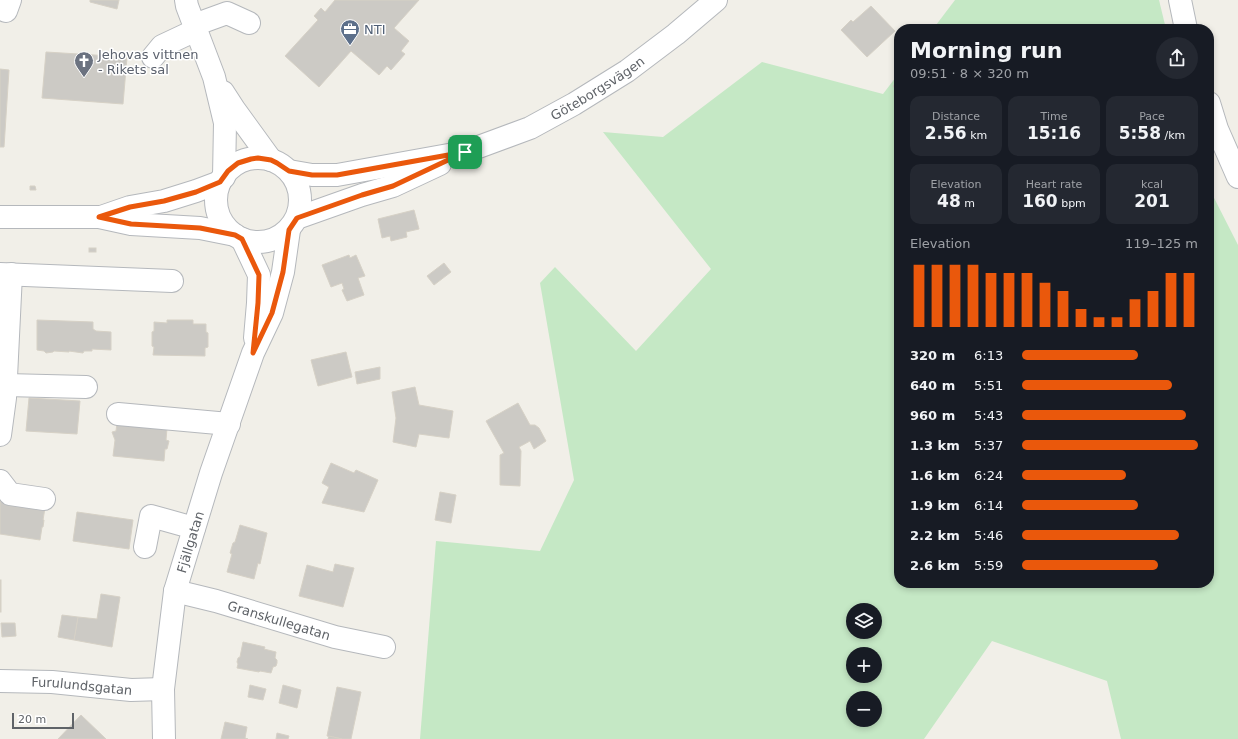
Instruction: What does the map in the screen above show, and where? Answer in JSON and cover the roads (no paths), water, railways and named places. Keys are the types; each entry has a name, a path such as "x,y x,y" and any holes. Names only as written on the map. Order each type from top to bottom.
{"street":[{"path":"186,0 214,77 225,124 222,180 216,197 218,211 224,225 238,237"},
{"name":"Göteborgsvägen","path":"293,224 362,195 393,186 465,152 530,128 581,100 627,71 676,34 716,0"},
{"path":"1180,0 1185,24"},
{"path":"153,57 162,46 195,27 227,13 249,24"},
{"path":"214,77 234,109 271,160"},
{"path":"1214,119 1238,177"},
{"name":"Göteborgsvägen","path":"289,171 312,175 337,175 465,152"},
{"path":"0,217 99,217 131,224 200,228 256,242 270,241 277,238 293,224 300,204 299,190 297,183 289,171 271,160 258,158 244,160 233,167 222,180 196,192 164,201 130,207 99,217"},
{"name":"Fjällgatan","path":"164,739 163,689 175,591 211,473 228,424 253,353 272,313 283,272 293,224"},
{"name":"Fjällgatan","path":"238,237 259,275 253,353"},
{"path":"0,435 6,385 6,274 172,281"},
{"path":"6,385 86,387"},
{"path":"118,414 228,424"},
{"path":"0,481 10,494 44,499"},
{"path":"146,547 151,516 194,528"},
{"name":"Granskullegatan","path":"175,591 216,601 335,637 384,647"},
{"name":"Furulundsgatan","path":"0,682 52,682 131,690 163,689"}],"place":[{"name":"NTI","path":"350,46"},
{"name":"Jehovas vittnen - Rikets sal","path":"84,78"}]}
